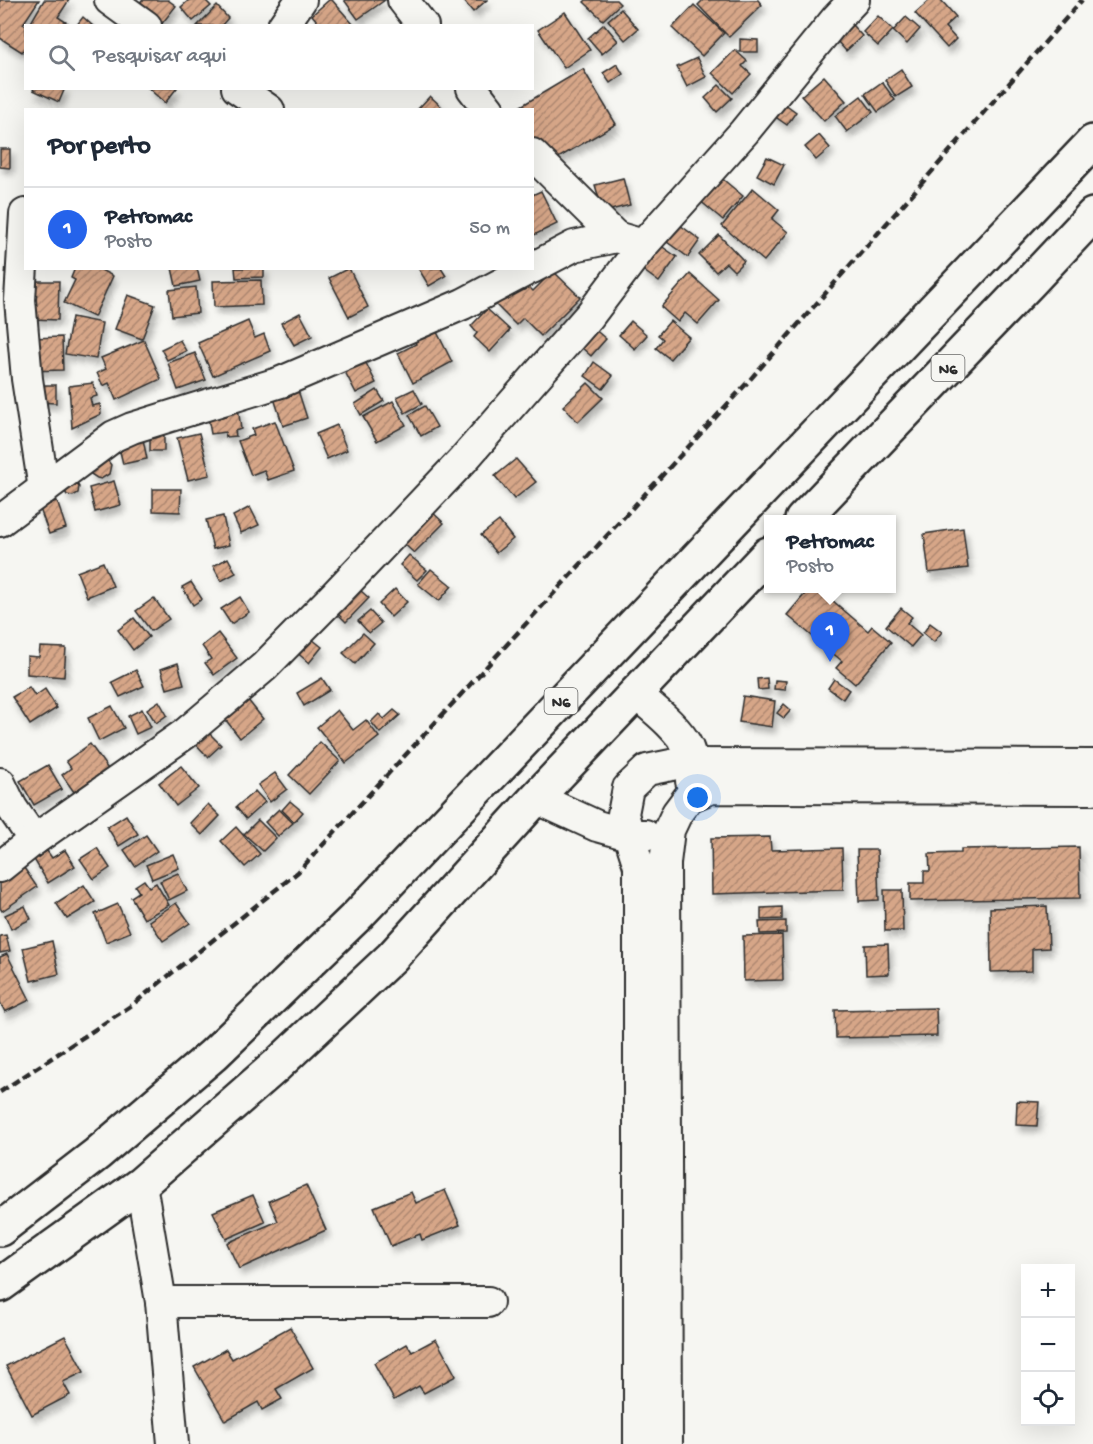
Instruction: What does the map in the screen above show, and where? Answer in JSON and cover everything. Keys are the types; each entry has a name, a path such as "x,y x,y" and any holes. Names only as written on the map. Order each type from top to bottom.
{"highway":[{"name":"N6","path":"0,1229 96,1154 213,1055 357,916 1093,142"},
{"name":"N6","path":"806,515 1093,215"},
{"path":"0,1285 141,1184 277,1065 392,957 536,798 764,558"}],"street":[{"path":"110,0 144,24"},
{"path":"284,24 301,0"},
{"path":"403,0 421,24"},
{"path":"0,867 34,840 186,733 264,667 335,595 463,460 590,315 630,241 744,132 836,6"},
{"path":"240,90 266,108"},
{"path":"474,90 487,108"},
{"path":"534,156 630,241"},
{"path":"24,231 20,300 27,380 44,489"},
{"path":"534,267 574,246 630,241"},
{"path":"0,521 114,436 132,428 281,382 463,304 528,270"},
{"path":"635,693 672,726 688,747 692,764 689,797"},
{"path":"639,1444 639,866 623,814 627,788 647,770 676,764 1093,765"},
{"path":"0,783 12,808 34,840"},
{"path":"667,1444 664,863 669,830 677,813 689,797 711,788 1093,789"},
{"path":"536,798 597,826 629,835 657,834 669,830"},
{"path":"141,1184 161,1302 173,1444"},
{"path":"161,1302 488,1302"}],"building":[{"path":"0,0 39,0 23,24 24,50 22,52 0,38"},
{"path":"44,0 69,0 58,17 69,24 30,24"},
{"path":"142,0 168,0 176,6 162,24 157,24 135,9"},
{"path":"189,0 205,0 211,6 193,21 181,7"},
{"path":"332,0 353,24 319,24 312,15"},
{"path":"344,0 385,0 358,19"},
{"path":"463,0 487,0 473,12"},
{"path":"586,0 616,0 620,4 603,20 584,2"},
{"path":"703,0 758,0 762,5 729,37 698,5"},
{"path":"930,0 941,0 956,17 945,27 956,39 947,48 915,13"},
{"path":"694,5 724,33 702,56 672,28"},
{"path":"217,6 228,18 223,24 199,24"},
{"path":"621,9 638,29 625,40 608,20"},
{"path":"565,12 590,50 564,68 538,30"},
{"path":"844,16 862,36 846,51 828,31"},
{"path":"878,16 893,30 878,46 863,32"},
{"path":"83,17 91,24 78,24"},
{"path":"906,17 920,29 907,44 893,31"},
{"path":"604,24 618,41 602,54 588,38"},
{"path":"740,39 758,40 758,52 740,52"},
{"path":"735,50 747,61 742,66 751,74 733,93 712,73"},
{"path":"697,58 706,77 687,87 677,67"},
{"path":"617,64 623,74 610,83 603,73"},
{"path":"583,69 616,124 548,164 534,140 534,108 518,108"},
{"path":"901,69 912,87 896,97 885,80"},
{"path":"824,76 846,101 824,121 801,96"},
{"path":"882,82 895,100 878,112 865,94"},
{"path":"719,85 732,98 717,112 705,98"},
{"path":"33,90 64,90 59,102"},
{"path":"150,90 175,90 165,103"},
{"path":"430,96 443,108 419,108"},
{"path":"861,96 873,112 847,132 835,116"},
{"path":"777,98 796,112 787,125 767,111"},
{"path":"819,135 830,148 816,160 805,147"},
{"path":"0,149 10,149 10,168 0,167"},
{"path":"767,157 784,165 774,184 757,175"},
{"path":"719,176 743,196 723,220 692,194"},
{"path":"623,178 630,205 603,212 595,185"},
{"path":"753,188 779,210 772,219 788,232 764,261 722,226"},
{"path":"541,191 557,224 534,235 534,194"},
{"path":"680,225 700,240 688,257 667,242"},
{"path":"719,235 744,261 734,271 726,263 716,272 699,255"},
{"path":"657,243 677,257 659,282 640,268"},
{"path":"74,270 101,270 113,276 94,317 64,303 75,280 71,278"},
{"path":"172,270 197,270 200,281 176,286"},
{"path":"235,270 264,270 264,277 236,278"},
{"path":"350,270 368,307 349,317 329,278"},
{"path":"419,270 442,270 446,276 429,286"},
{"path":"553,271 580,297 541,336 523,318 516,325 495,304 521,279 533,291"},
{"path":"690,274 719,300 698,324 685,313 678,322 661,307"},
{"path":"261,280 262,305 214,307 213,281"},
{"path":"32,281 59,281 58,320 31,319"},
{"path":"196,287 198,313 172,316 169,290"},
{"path":"128,295 155,305 142,339 115,329"},
{"path":"487,309 510,330 490,352 474,337 477,333 471,326"},
{"path":"300,313 312,336 294,345 281,323"},
{"path":"72,317 102,323 96,359 65,354"},
{"path":"248,321 255,338 264,334 270,351 213,376 198,343"},
{"path":"585,321 606,339 591,356 571,338"},
{"path":"631,321 647,335 635,349 619,335"},
{"path":"670,321 689,337 670,359 656,348 663,339 658,335"},
{"path":"434,326 452,362 413,383 398,353 416,344 412,337"},
{"path":"62,337 63,370 30,371 30,338"},
{"path":"144,340 161,379 116,400 109,383 103,386 97,373 106,369 101,358"},
{"path":"180,340 186,351 167,360 161,349"},
{"path":"360,351 376,383 356,393 340,362"},
{"path":"195,353 206,380 178,390 168,363"},
{"path":"594,362 613,376 603,389 585,376"},
{"path":"93,383 97,396 90,398 92,406 100,404 101,414 72,428 69,386"},
{"path":"588,383 603,398 578,422 563,406"},
{"path":"34,385 56,385 56,403 34,402"},
{"path":"297,387 307,418 283,426 273,395"},
{"path":"414,389 422,404 405,413 397,397"},
{"path":"377,390 384,401 361,415 355,404"},
{"path":"393,401 406,425 377,441 363,417"},
{"path":"425,406 437,427 421,436 409,415"},
{"path":"238,407 241,429 235,431 236,436 226,437 225,432 211,434 207,412"},
{"path":"275,421 294,471 268,480 264,470 251,475 238,441 254,435 252,429"},
{"path":"337,425 347,450 327,459 316,434"},
{"path":"199,433 210,475 188,480 177,438"},
{"path":"142,434 147,459 123,464 117,439"},
{"path":"150,435 164,435 164,451 150,451"},
{"path":"106,458 111,465 109,474 101,479 89,473"},
{"path":"516,459 536,482 514,499 495,476"},
{"path":"114,481 121,505 95,512 89,488"},
{"path":"76,482 79,487 78,493 73,496 67,495 64,490"},
{"path":"153,489 181,489 180,512 153,511"},
{"path":"57,501 66,528 49,534 39,506"},
{"path":"250,507 259,525 241,533 233,516"},
{"path":"429,509 444,523 414,553 399,539"},
{"path":"223,516 229,545 213,549 206,520"},
{"path":"499,521 513,539 496,553 481,535"},
{"path":"963,528 968,568 929,573 924,534"},
{"path":"409,555 427,570 417,580 400,565"},
{"path":"228,558 236,573 221,581 213,566"},
{"path":"103,562 113,586 87,597 77,572"},
{"path":"431,569 452,586 439,601 418,584"},
{"path":"191,582 202,599 193,605 182,587"},
{"path":"352,583 369,598 346,622 330,606"},
{"path":"395,589 407,602 391,617 379,604"},
{"path":"806,593 824,593 868,631 872,626 891,642 855,684 836,668 842,661 787,615"},
{"path":"240,597 249,612 231,624 221,609"},
{"path":"154,598 169,619 151,631 136,611"},
{"path":"901,608 912,617 907,623 921,635 911,647 886,626"},
{"path":"370,611 381,623 369,633 358,621"},
{"path":"134,618 149,637 133,650 118,630"},
{"path":"930,623 942,632 934,642 923,633"},
{"path":"218,633 237,658 214,675 205,663 211,659 202,646"},
{"path":"363,633 374,643 355,664 343,653"},
{"path":"307,635 322,647 309,663 294,650"},
{"path":"40,647 66,648 64,677 27,674 27,656 39,657"},
{"path":"178,663 184,684 167,689 161,669"},
{"path":"136,670 144,686 120,697 112,682"},
{"path":"322,678 330,690 304,706 297,693"},
{"path":"767,678 768,689 758,690 757,679"},
{"path":"834,679 849,690 843,699 828,688"},
{"path":"775,680 786,681 785,690 774,689"},
{"path":"29,687 35,696 45,689 57,708 30,725 12,697"},
{"path":"244,695 263,719 240,738 221,714"},
{"path":"743,696 775,701 772,727 739,722"},
{"path":"159,701 167,715 156,723 147,709"},
{"path":"784,704 791,710 784,718 777,713"},
{"path":"112,706 124,728 99,741 88,718"},
{"path":"142,709 151,727 136,734 128,716"},
{"path":"337,710 353,730 366,720 379,737 346,763 317,727"},
{"path":"394,710 400,715 380,733 371,722 379,714 384,719"},
{"path":"204,728 221,745 208,757 191,739"},
{"path":"320,742 340,761 309,794 289,775"},
{"path":"90,744 108,769 74,792 62,775 71,768 66,761"},
{"path":"48,765 62,789 34,805 20,781"},
{"path":"181,766 199,788 176,806 159,783"},
{"path":"275,773 287,789 270,802 258,785"},
{"path":"255,791 265,802 246,819 236,807"},
{"path":"290,801 303,812 294,822 282,810"},
{"path":"208,804 220,816 202,835 190,823"},
{"path":"279,809 293,823 278,836 265,822"},
{"path":"126,815 138,834 119,846 107,827"},
{"path":"258,820 276,838 263,851 244,834"},
{"path":"236,827 260,854 245,867 221,841"},
{"path":"146,835 157,851 135,866 124,850"},
{"path":"770,837 771,850 842,848 843,890 712,894 711,838"},
{"path":"1079,847 1080,898 910,901 910,883 924,883 924,871 930,871 929,854 961,853 961,849"},
{"path":"45,848 52,858 65,850 75,866 48,883 32,856"},
{"path":"97,848 110,868 94,879 80,859"},
{"path":"857,850 877,850 879,900 859,901"},
{"path":"173,854 179,868 152,879 146,865"},
{"path":"20,862 37,887 2,911 0,908 0,875"},
{"path":"178,873 187,891 169,900 160,881"},
{"path":"144,880 149,887 156,883 169,905 144,919 131,897 139,892 135,886"},
{"path":"84,885 95,902 67,919 56,903"},
{"path":"884,890 902,890 903,931 885,931"},
{"path":"176,903 190,923 163,941 149,921"},
{"path":"118,904 130,932 106,942 95,914"},
{"path":"25,906 31,919 11,929 5,915"},
{"path":"1047,906 1049,948 1032,949 1032,971 991,972 990,908"},
{"path":"782,907 782,919 761,920 761,908"},
{"path":"786,921 786,933 760,934 759,922"},
{"path":"6,935 10,951 0,953 0,936"},
{"path":"782,935 783,980 744,981 743,936"},
{"path":"52,941 59,974 31,981 23,948"},
{"path":"888,944 889,974 866,975 865,945"},
{"path":"7,954 30,1000 5,1012 0,1002 0,957"},
{"path":"936,1008 937,1036 836,1038 835,1010"},
{"path":"1017,1101 1039,1102 1037,1126 1016,1125"},
{"path":"306,1185 326,1230 239,1269 227,1243 278,1221 269,1201"},
{"path":"445,1190 460,1225 422,1240 420,1234 391,1246 374,1207 411,1192 416,1203"},
{"path":"253,1195 265,1222 226,1239 213,1212"},
{"path":"290,1327 313,1368 276,1389 282,1399 262,1410 258,1402 225,1421 194,1367 226,1349 232,1359"},
{"path":"65,1336 84,1372 63,1382 70,1395 32,1415 6,1366"},
{"path":"436,1339 456,1376 424,1393 419,1386 394,1400 374,1363 407,1344 412,1352"}],"railway":[{"path":"0,1092 132,1005 298,872 747,383 1082,0"}],"place":[{"name":"Petromac","path":"830,662"}]}
